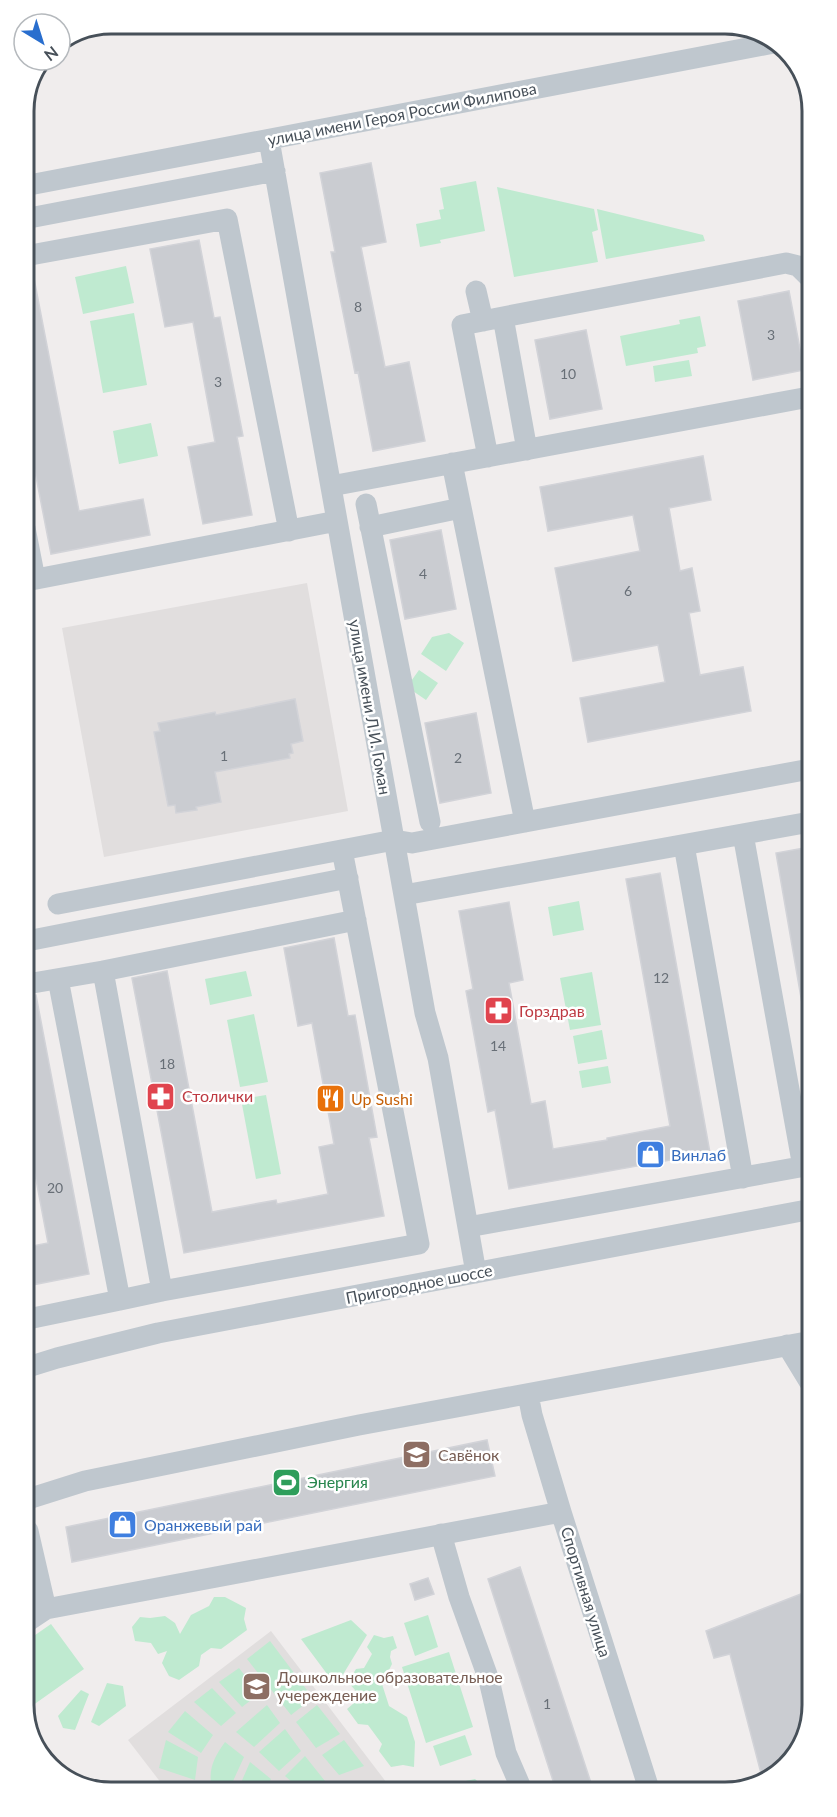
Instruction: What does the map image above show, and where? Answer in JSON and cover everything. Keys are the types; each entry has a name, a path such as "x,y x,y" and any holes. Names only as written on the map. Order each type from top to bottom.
{"street":[{"name":"улица имени Героя России Филипова","path":"35,184 764,45"},
{"name":"улица имени Л.И. Гоман","path":"269,140 425,1013 438,1058 476,1273"},
{"path":"35,217 275,171"},
{"path":"35,254 227,219 289,531"},
{"path":"488,457 462,325 786,263 798,266 802,270"},
{"path":"476,291 493,319 527,450"},
{"path":"331,486 802,398"},
{"path":"452,463 525,822"},
{"path":"366,504 430,822"},
{"path":"370,527 461,508"},
{"path":"35,579 337,521"},
{"path":"58,904 394,840 412,843 802,770"},
{"path":"404,895 802,823"},
{"path":"743,834 802,1140"},
{"path":"684,844 743,1178"},
{"path":"34,1318 162,1291 419,1244 342,850"},
{"path":"34,940 348,878"},
{"path":"34,983 356,920"},
{"path":"103,970 162,1291"},
{"path":"58,979 120,1300"},
{"path":"468,1227 802,1167"},
{"name":"Пригородное шоссе","path":"34,1365 158,1333 802,1211"},
{"path":"34,1497 86,1481 359,1425 802,1343"},
{"path":"786,1345 802,1370"},
{"name":"Спортивная улица","path":"528,1394 532,1415 561,1512 647,1782"},
{"path":"34,1617 46,1609 561,1512"},
{"path":"441,1534 459,1597 489,1680 506,1753 519,1782"},
{"path":"34,1557 46,1609"}],"shaded area":[{"path":"307,583 348,811 104,857 62,628"},
{"name":"Дошкольное образовательное учереждение","path":"271,1631 386,1782 160,1782 128,1740"}],"green space":[{"path":"476,181 485,231 440,240 441,243 420,247 416,224 441,219 439,210 444,209 440,188"},
{"path":"497,187 594,209 598,230 592,232 598,262 514,277"},
{"path":"597,209 703,235 705,241 606,259"},
{"path":"126,266 134,303 83,314 75,277"},
{"path":"134,313 147,385 103,393 90,321"},
{"path":"700,316 706,346 697,348 698,353 626,366 620,336 680,324 679,320"},
{"path":"689,360 692,376 655,382 653,366"},
{"path":"151,423 158,456 119,464 113,431"},
{"path":"449,633 464,643 446,671 421,654 432,637"},
{"path":"419,670 438,683 426,700 410,689 409,684"},
{"path":"579,901 584,930 553,936 548,907"},
{"path":"246,971 252,996 210,1005 205,979"},
{"path":"592,972 601,1025 570,1030 560,978"},
{"path":"254,1014 268,1082 240,1087 227,1020"},
{"path":"602,1030 607,1059 578,1064 573,1036"},
{"path":"608,1066 611,1083 582,1088 579,1071"},
{"path":"266,1095 281,1174 256,1179 241,1099"},
{"path":"214,1597 225,1597 246,1608 244,1619 247,1630 221,1649 211,1648 201,1655 199,1666 179,1680 169,1676 162,1663 167,1651 158,1654 151,1643 135,1641 132,1627 140,1617 165,1616 175,1623 180,1634 191,1615 209,1606"},
{"path":"428,1615 438,1647 415,1656 404,1623"},
{"path":"351,1620 367,1635 336,1686 301,1639"},
{"path":"51,1624 84,1669 34,1704 34,1636"},
{"path":"374,1635 384,1638 393,1636 397,1648 391,1651 392,1664 382,1684 389,1706 407,1717 415,1742 414,1767 403,1765 391,1767 379,1751 382,1744 368,1725 358,1724 347,1709 354,1703 355,1690 348,1682 356,1669 364,1668 372,1654 367,1647"},
{"path":"270,1641 313,1698 291,1715 247,1659"},
{"path":"449,1652 473,1727 426,1743 402,1667"},
{"path":"239,1668 259,1694 242,1707 219,1682"},
{"path":"107,1683 123,1686 126,1706 99,1726 91,1722"},
{"path":"212,1688 236,1713 221,1726 194,1702"},
{"path":"81,1690 89,1694 75,1730 63,1728 58,1716"},
{"path":"267,1705 280,1723 254,1747 236,1732"},
{"path":"317,1705 340,1734 316,1748 296,1722"},
{"path":"185,1711 213,1735 201,1753 168,1732"},
{"path":"285,1729 301,1751 279,1771 259,1752"},
{"path":"465,1735 472,1755 440,1766 433,1746"},
{"path":"166,1740 198,1757 195,1780 159,1768"},
{"path":"344,1740 364,1766 339,1775 322,1755"},
{"path":"225,1742 244,1757 233,1782 211,1782 213,1762"},
{"path":"305,1756 325,1781 292,1782 285,1776"},
{"path":"250,1762 271,1779 269,1782 241,1782"},
{"path":"475,1779 478,1782 461,1782"}],"building":[{"path":"371,163 386,242 361,247 385,367 409,362 425,441 373,451 331,252 335,252 320,173"},
{"path":"199,240 214,318 220,317 243,436 237,437 252,515 203,524 188,447 215,442 193,322 165,327 150,249"},
{"path":"35,283 79,511 143,499 150,535 51,554 35,470"},
{"path":"789,291 802,370 753,380 738,301"},
{"path":"586,330 602,409 550,419 535,340"},
{"path":"703,456 711,500 669,508 680,571 692,568 700,611 689,613 700,675 743,667 751,711 588,742 580,698 665,682 658,645 573,661 555,568 640,551 633,515 548,531 540,487"},
{"path":"441,530 456,609 405,619 390,540"},
{"path":"295,699 303,741 291,744 293,753 289,754 290,758 215,772 221,802 196,807 197,810 176,813 175,805 168,806 154,732 160,731 158,723 215,712 216,715"},
{"path":"476,713 491,793 440,803 425,723"},
{"path":"802,848 802,1003 776,853"},
{"path":"660,873 710,1153 509,1189 495,1110 488,1112 466,991 473,989 459,911 509,902 523,980 509,983 531,1104 545,1101 553,1149 607,1140 607,1138 670,1126 626,879"},
{"path":"334,938 348,1016 355,1015 377,1137 369,1138 384,1216 184,1253 132,978 167,971 212,1212 276,1200 277,1204 328,1194 319,1147 334,1144 312,1023 298,1026 284,948"},
{"path":"34,995 89,1274 34,1285 34,1246 48,1243 34,1171"},
{"path":"487,1440 495,1476 72,1562 66,1527"},
{"path":"520,1567 591,1782 553,1782 488,1579"},
{"path":"428,1578 434,1594 415,1600 410,1584"},
{"path":"802,1594 802,1716 795,1740 790,1748 780,1760 761,1774 730,1654 714,1658 706,1631"}],"place":[{"name":"Горздрав","path":"498,1011"},
{"name":"Столички","path":"161,1096"},
{"name":"Up Sushi","path":"330,1099"},
{"name":"Винлаб","path":"650,1155"},
{"name":"Савёнок","path":"417,1455"},
{"name":"Энергия","path":"286,1482"},
{"name":"Оранжевый рай","path":"123,1525"},
{"name":"Дошкольное образовательное учереждение","path":"256,1686"}]}
